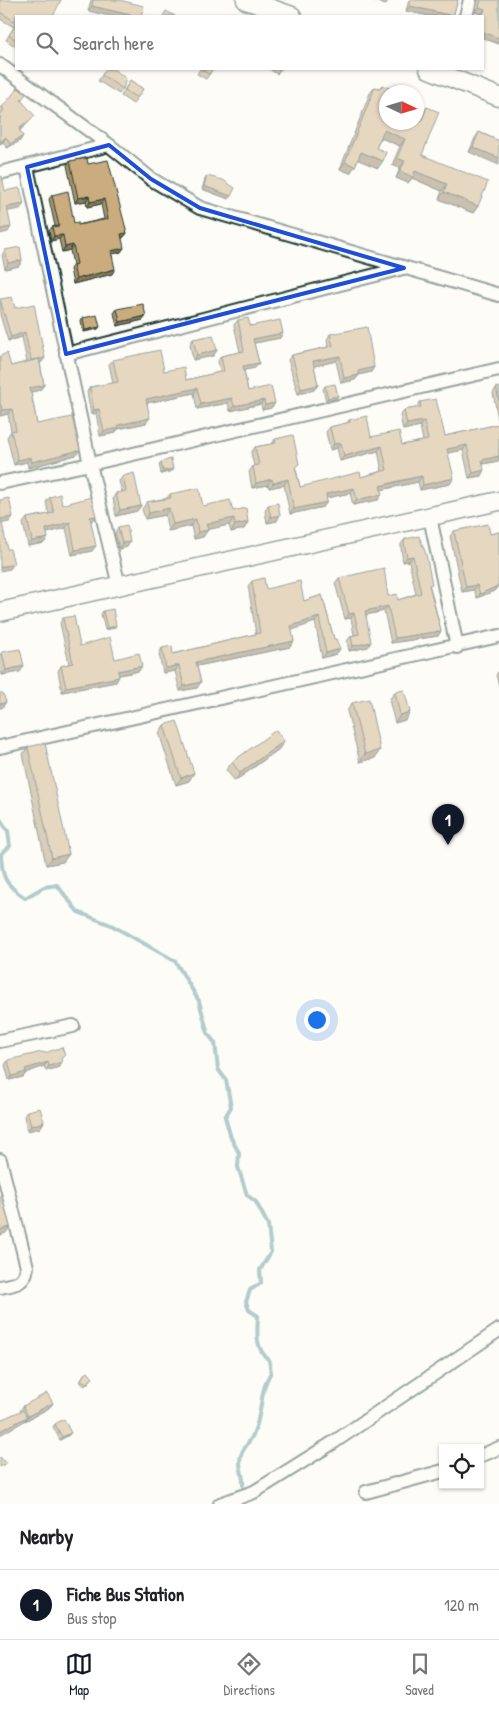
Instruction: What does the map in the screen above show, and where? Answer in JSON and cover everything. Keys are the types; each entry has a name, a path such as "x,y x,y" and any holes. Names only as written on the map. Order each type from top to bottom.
{"street":[{"path":"246,0 289,15"},
{"path":"466,15 470,0"},
{"path":"0,65 151,179 200,208 499,295"},
{"path":"436,70 455,73 499,97"},
{"path":"0,172 27,167 108,145"},
{"path":"27,167 90,464 119,586"},
{"path":"66,354 404,268"},
{"path":"0,482 90,464 499,369"},
{"path":"0,612 499,501"},
{"path":"430,517 457,647"},
{"path":"0,747 457,647 499,636"},
{"path":"0,1041 73,1026"},
{"path":"0,1160 27,1267 26,1276 21,1282 0,1287"},
{"path":"220,1504 254,1492 334,1442 499,1330"},
{"path":"484,1454 499,1448"},
{"path":"366,1492 439,1472"}],"highlighted area":[{"path":"109,145 151,179 200,208 404,268 66,354 27,167"}],"building":[{"path":"0,0 61,0 54,15 15,15 15,21 0,12"},
{"path":"93,0 119,0 144,6 141,15 131,15 92,6"},
{"path":"411,0 458,0 453,15 410,6"},
{"path":"481,0 499,0 499,38 484,32 484,15 482,15 485,9 479,7"},
{"path":"166,11 173,15 164,15"},
{"path":"15,26 15,39 9,35"},
{"path":"105,70 114,70 126,78 123,89 102,75"},
{"path":"203,70 212,70 209,74"},
{"path":"130,80 143,89 137,98 125,90"},
{"path":"375,87 379,89 379,130 384,130 376,148 386,152 383,161 361,152 355,166 345,162"},
{"path":"18,88 26,94 21,100 35,116 19,129 23,136 10,144 6,137 0,142 0,115 4,110 2,107"},
{"path":"427,107 439,112 422,155 488,182 478,206 444,192 447,184 415,171 413,177 400,171 405,161 397,158 405,139 384,130 424,130 424,114"},
{"path":"479,132 499,141 499,158 473,147"},
{"path":"87,158 88,164 108,160 127,233 121,234 124,248 111,251 115,269 76,279 73,265 77,264 73,245 65,247 63,235 54,236 52,227 59,226 52,195 68,191 74,223 78,222 78,225 108,219 104,199 90,202 89,196 78,198 70,161"},
{"path":"2,176 5,191 20,188 24,204 7,207 11,227 0,229 0,177"},
{"path":"207,176 223,180 235,188 231,196 204,186"},
{"path":"20,247 22,260 8,263 5,250"},
{"path":"12,297 15,308 34,304 45,358 31,360 25,332 11,337 0,299"},
{"path":"143,304 146,316 120,322 117,309"},
{"path":"97,315 100,327 85,330 83,318"},
{"path":"248,318 250,326 280,320 283,333 253,339 259,363 243,366 248,391 271,386 275,403 265,405 264,400 234,406 232,398 201,404 197,388 146,399 150,418 118,425 119,428 104,431 99,409 94,410 90,387 118,382 113,360 160,350 164,371 184,367 186,380 224,371 221,356 244,351 238,320"},
{"path":"367,327 374,367 358,371 359,375 344,378 340,356 313,361 318,385 301,389 292,355 333,346 330,334"},
{"path":"213,335 217,350 197,355 193,339"},
{"path":"7,353 11,366 39,359 44,385 30,388 37,424 72,417 80,450 32,462 31,457 18,460 11,431 16,430 12,409 2,410 0,405 0,356"},
{"path":"335,384 338,396 328,398 325,386"},
{"path":"499,387 499,400 496,388"},
{"path":"436,399 445,436 499,424 499,456 482,460 484,470 473,473 467,445 447,449 454,478 423,485 422,476 398,481 380,486 382,494 357,500 354,488 326,494 327,502 294,509 288,479 273,483 272,479 256,483 253,466 259,465 255,447 276,443 275,439 293,435 299,464 295,467 300,487 360,472 361,477 387,470 382,446 344,456 341,443 334,444 330,427 367,416 371,437 399,431 402,445 428,440 424,421 407,424 404,410 421,407 420,402"},
{"path":"171,459 173,469 163,471 161,462"},
{"path":"134,473 141,506 120,510 116,493 126,491 123,476"},
{"path":"199,488 203,506 230,500 233,511 246,508 248,522 235,525 234,518 206,524 208,530 198,532 196,519 173,524 169,508 149,513 147,502 171,498 170,494"},
{"path":"60,494 62,505 91,497 96,516 90,517 96,546 75,550 70,522 46,529 48,538 32,541 27,518 54,513 50,497"},
{"path":"9,498 13,517 0,519 0,500"},
{"path":"278,503 280,515 271,517 268,505"},
{"path":"0,522 2,522 7,549 10,549 14,564 0,567"},
{"path":"488,524 490,534 499,532 498,586 480,594 477,585 466,587 454,531"},
{"path":"127,525 130,542 122,543 118,527"},
{"path":"419,536 426,554 432,584 429,585 441,631 395,638 388,606 365,611 371,642 353,646 351,636 359,634 354,613 349,614 339,578 384,568 388,596 397,594 398,600 421,593 413,556 407,557 404,543 405,539"},
{"path":"264,578 266,589 300,581 304,601 322,595 334,639 336,639 340,649 326,653 319,617 291,626 294,641 196,662 201,682 184,686 179,665 166,668 162,648 172,646 173,654 260,633 252,581"},
{"path":"113,609 116,626 107,628 103,611"},
{"path":"74,616 80,646 110,637 115,659 139,653 142,666 118,671 119,677 66,687 61,666 73,663 63,618"},
{"path":"20,649 24,666 6,670 2,652"},
{"path":"404,690 410,712 400,715 395,692"},
{"path":"0,693 3,693 6,702 0,704"},
{"path":"369,699 380,750 365,754 352,703"},
{"path":"177,721 194,773 181,778 164,725"},
{"path":"276,730 284,741 240,773 232,762"},
{"path":"45,743 69,854 52,858 28,747"},
{"path":"62,1047 65,1056 61,1058 62,1062 49,1066 48,1062 25,1069 26,1072 12,1076 8,1060 42,1052 45,1053"},
{"path":"40,1108 44,1122 31,1126 27,1111"},
{"path":"0,1195 10,1227 0,1230"},
{"path":"88,1372 93,1378 87,1383 81,1380 84,1374"},
{"path":"47,1393 53,1403 28,1416 23,1406"},
{"path":"23,1410 27,1417 0,1431 0,1420"},
{"path":"64,1419 71,1433 62,1437 55,1424"},
{"path":"0,1457 6,1463 0,1467"}],"waterway":[{"path":"0,819 8,831 10,846 1,854 2,869 6,880 13,889 25,898 44,887 57,885 78,912 111,925 175,961 199,1001 208,1034 215,1043 218,1069 226,1080 231,1107 225,1117 231,1138 239,1153 238,1167 247,1195 256,1202 268,1225 271,1252 260,1270 261,1283 250,1290 246,1302 249,1310 258,1316 257,1334 259,1346 264,1356 269,1360 271,1372 267,1379 256,1427 240,1458 243,1485"}],"place":[{"name":"Fiche Bus Station","path":"448,845"}]}
